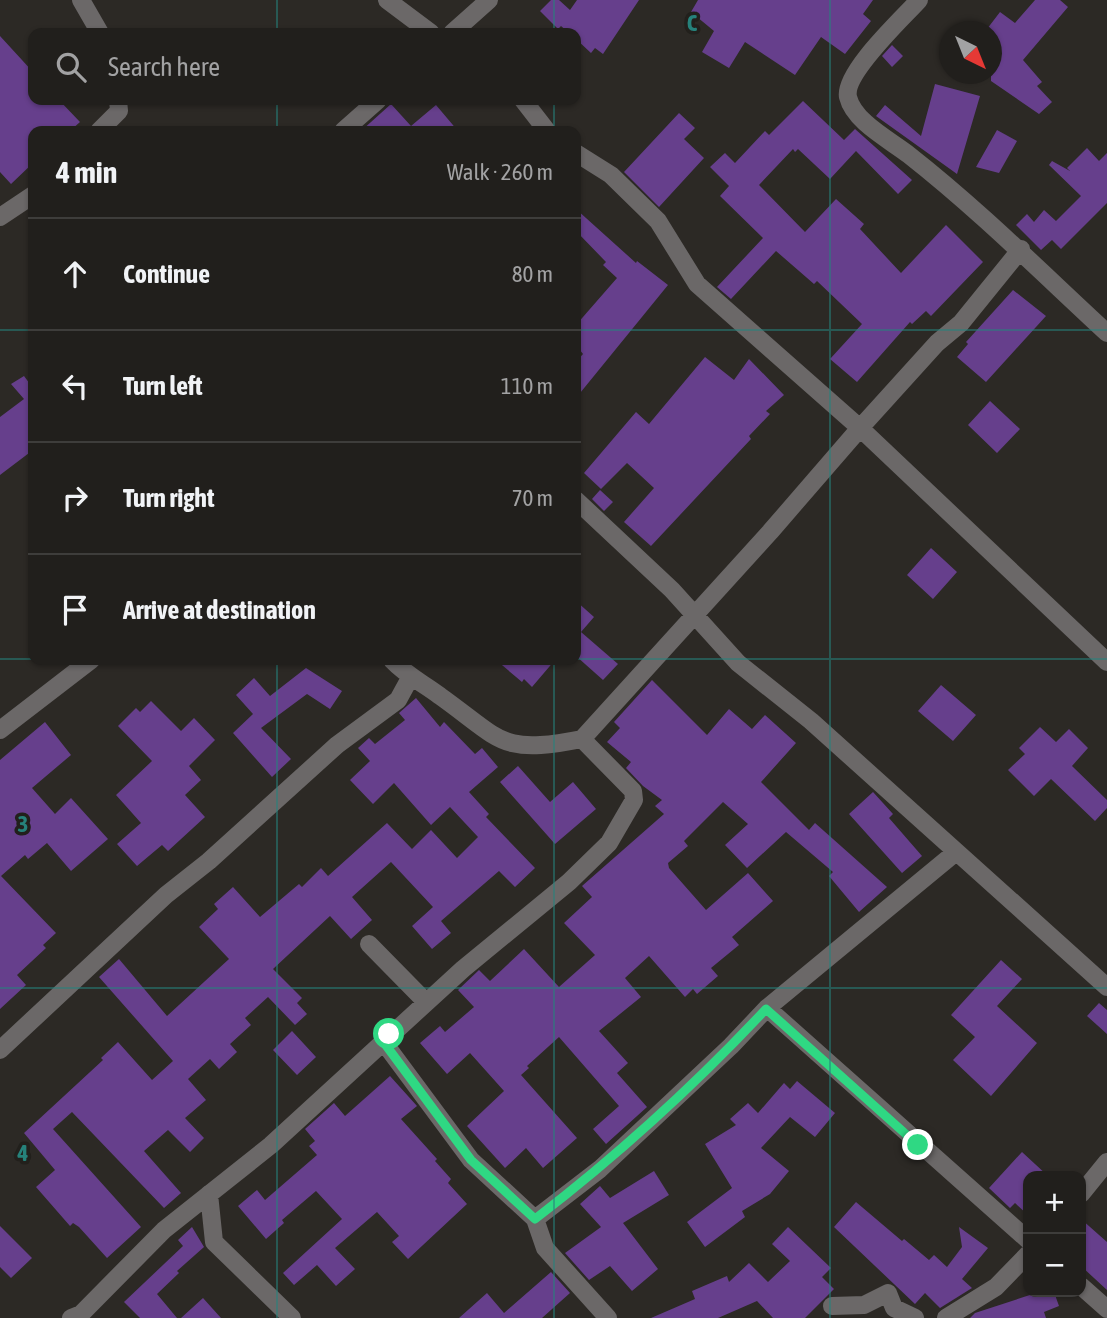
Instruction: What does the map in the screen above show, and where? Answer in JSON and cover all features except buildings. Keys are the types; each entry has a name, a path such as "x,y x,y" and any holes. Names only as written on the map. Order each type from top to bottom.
{"street":[{"path":"81,0 97,28"},
{"path":"387,0 424,28"},
{"path":"461,28 488,0"},
{"path":"919,0 855,72 848,98 860,117 959,194 989,225 1021,249 1107,332"},
{"path":"104,126 119,111 118,105"},
{"path":"349,126 372,105"},
{"path":"527,105 543,126"},
{"path":"581,156 611,175 658,221 697,284 860,428 1107,662"},
{"path":"0,217 28,198"},
{"path":"397,665 410,678 440,696 491,735 514,745 537,748 582,739 937,343 961,323 1021,249"},
{"path":"581,504 629,547 738,663 811,721 1107,987"},
{"path":"0,730 84,665"},
{"path":"0,1050 156,904 209,861 337,745 398,700 410,678"},
{"path":"71,1318 81,1314 164,1230 271,1144 387,1036 569,882 609,843 634,800 633,791 582,739"},
{"path":"535,1219 600,1169 731,1046 766,1009 956,852"},
{"path":"369,944 426,1002"},
{"path":"766,1009 1023,1236"},
{"path":"387,1036 385,1044 471,1160 535,1219 545,1248 608,1318"},
{"path":"1086,1188 1107,1162"},
{"path":"209,1194 214,1242 292,1318"},
{"path":"946,1318 996,1287 1023,1259"},
{"path":"1086,1290 1107,1309"},
{"path":"832,1306 864,1305 888,1293 894,1308 915,1318"}],"route":[{"path":"389,1034 385,1044 471,1160 535,1219 600,1169 731,1046 766,1009 918,1145"}]}
